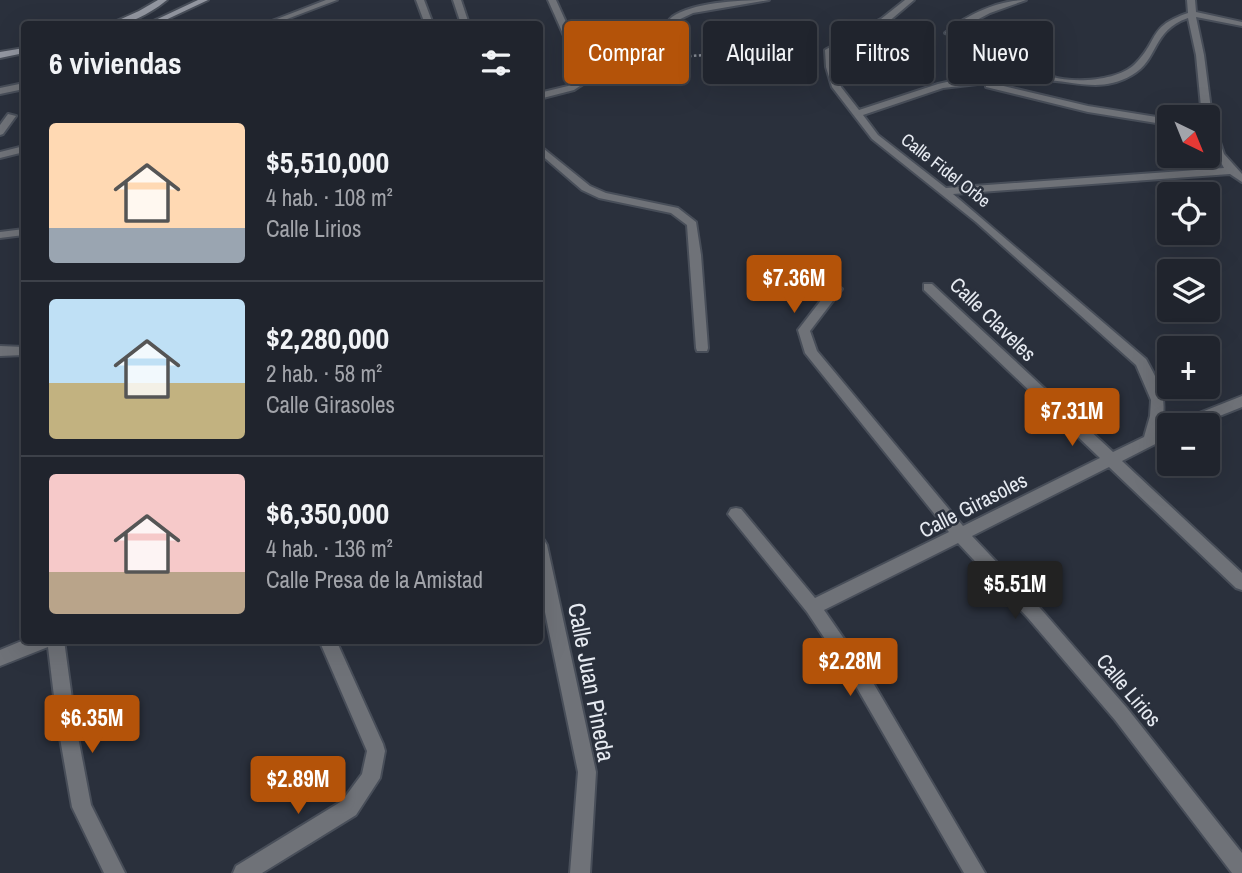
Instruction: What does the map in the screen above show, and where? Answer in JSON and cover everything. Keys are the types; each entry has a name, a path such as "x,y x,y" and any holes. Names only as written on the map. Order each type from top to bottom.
{"street":[{"path":"122,21 163,0"},
{"path":"158,21 204,0"},
{"path":"276,21 333,0"},
{"path":"420,0 428,21"},
{"path":"457,0 464,21"},
{"path":"552,0 564,27"},
{"path":"673,21 689,8 765,0"},
{"path":"828,51 884,21 910,0"},
{"path":"996,0 1008,5"},
{"path":"972,21 987,11 1022,0"},
{"path":"1191,0 1205,105"},
{"path":"1053,79 1080,83 1109,81 1130,73 1140,63 1163,27 1191,14 1242,24"},
{"name":"Calle Fidel Orbe","path":"828,51 837,86 876,136 945,191 1141,362 1155,389 1160,408 1150,439"},
{"path":"0,55 21,52"},
{"path":"543,95 581,84"},
{"path":"860,113 941,86 962,84"},
{"path":"990,84 1088,109 1157,120"},
{"path":"0,90 21,86"},
{"path":"0,132 11,116"},
{"path":"0,155 21,150"},
{"path":"543,151 586,188 603,196 674,210 692,224 698,254 696,309 702,348"},
{"path":"1220,156 1231,171 1242,179"},
{"path":"945,191 1231,171"},
{"path":"0,235 21,232"},
{"name":"Calle Claveles","path":"928,286 1242,583"},
{"name":"Calle Lirios","path":"836,289 804,330 811,354 961,536 1034,613 1121,714 1242,869"},
{"path":"0,351 21,351"},
{"path":"1213,413 1242,401"},
{"name":"Calle Girasoles","path":"813,607 961,536 1157,436"},
{"path":"736,514 813,607 859,675 975,873"},
{"name":"Calle Juan Pineda","path":"543,564 587,772 580,873"},
{"path":"0,658 36,644"},
{"path":"56,644 82,807 115,873"},
{"path":"243,873 349,808 371,778 376,751 329,644"}],"path":[{"path":"689,58 780,48 828,51"}]}
